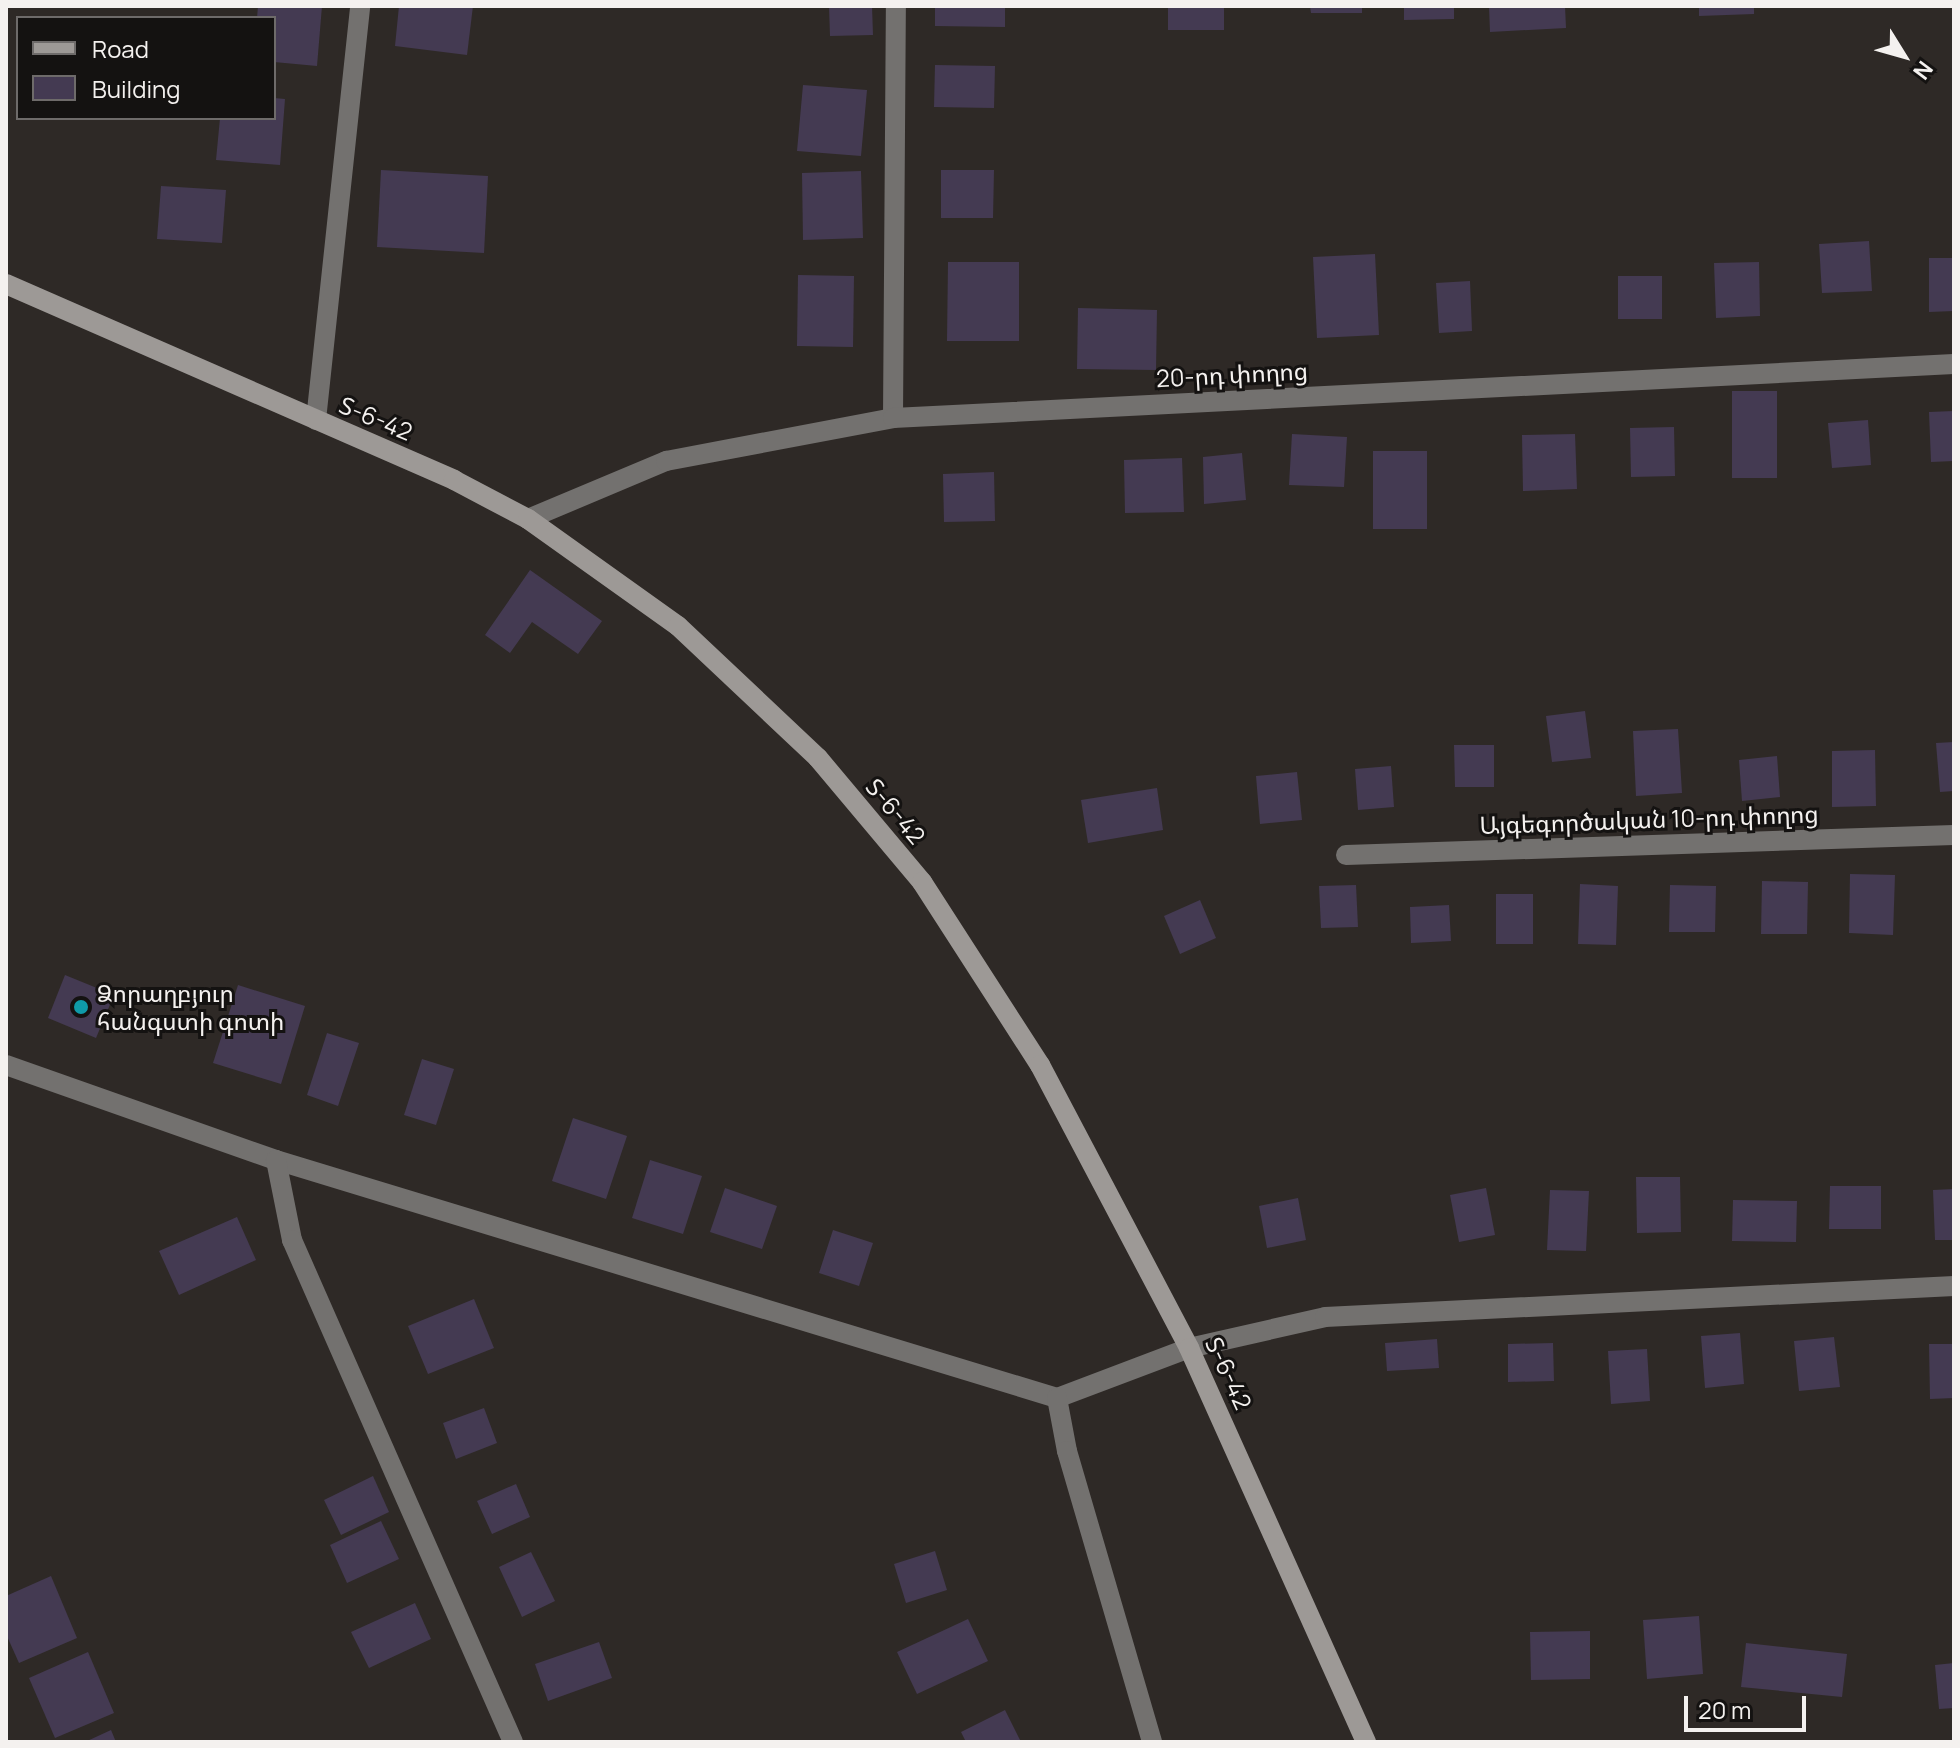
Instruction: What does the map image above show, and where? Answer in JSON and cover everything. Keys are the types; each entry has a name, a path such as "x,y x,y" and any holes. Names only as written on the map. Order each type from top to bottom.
{"main road":[{"name":"Տ-6-42","path":"6,284 454,480 528,519 678,626 818,758 922,882 1040,1065 1189,1348 1366,1742"}],"street":[{"path":"316,420 360,6"},
{"path":"893,418 896,6"},
{"name":"20-րդ փողոց","path":"528,519 666,461 893,418 1954,364"},
{"name":"Այգեգործական 10-րդ փողոց","path":"1346,855 1954,835"},
{"path":"6,1065 276,1160 1057,1398 1189,1348 1325,1317 1954,1286"},
{"path":"276,1160 292,1240 513,1742"},
{"path":"1057,1398 1067,1451 1152,1742"}],"building":[{"path":"258,6 322,6 317,66 276,62 276,16 257,16"},
{"path":"399,6 473,6 467,55 395,46"},
{"path":"829,6 872,6 873,35 830,36"},
{"path":"935,6 1005,6 1005,27 935,26"},
{"path":"1168,6 1224,6 1224,30 1168,30"},
{"path":"1310,6 1362,6 1362,13 1311,13"},
{"path":"1404,6 1454,6 1454,19 1404,20"},
{"path":"1489,6 1565,6 1566,28 1490,32"},
{"path":"1699,6 1754,6 1754,14 1699,16"},
{"path":"935,65 995,66 994,108 934,107"},
{"path":"803,85 867,90 861,156 797,151"},
{"path":"276,98 285,99 280,165 216,160 220,120 276,120"},
{"path":"381,170 488,176 484,253 377,247"},
{"path":"941,170 994,170 993,218 941,218"},
{"path":"861,171 863,238 803,240 802,173"},
{"path":"161,186 226,190 222,243 157,239"},
{"path":"1869,241 1872,291 1822,293 1819,244"},
{"path":"1375,254 1379,335 1317,338 1313,257"},
{"path":"1929,258 1954,258 1954,311 1929,312"},
{"path":"948,262 1019,262 1019,341 947,341"},
{"path":"1759,262 1760,316 1716,318 1714,263"},
{"path":"798,275 854,276 853,347 797,346"},
{"path":"1618,276 1662,276 1662,319 1618,319"},
{"path":"1470,281 1472,331 1439,333 1436,283"},
{"path":"1078,308 1157,310 1156,370 1077,369"},
{"path":"1732,391 1777,391 1777,478 1732,478"},
{"path":"1954,411 1954,461 1931,462 1929,412"},
{"path":"1868,420 1871,465 1832,468 1828,423"},
{"path":"1674,427 1675,476 1631,477 1630,428"},
{"path":"1292,434 1347,437 1344,487 1289,485"},
{"path":"1575,434 1577,489 1523,491 1522,435"},
{"path":"1373,451 1427,451 1427,529 1373,529"},
{"path":"1242,453 1246,500 1204,504 1203,457"},
{"path":"1182,458 1184,512 1125,513 1124,460"},
{"path":"994,472 995,521 944,522 943,474"},
{"path":"530,570 602,621 578,654 532,622 510,653 485,635"},
{"path":"1585,711 1591,758 1552,762 1546,716"},
{"path":"1678,729 1682,793 1636,796 1633,731"},
{"path":"1954,742 1954,791 1940,792 1936,743"},
{"path":"1454,745 1494,745 1494,787 1455,787"},
{"path":"1875,750 1876,806 1832,807 1832,751"},
{"path":"1777,756 1780,797 1742,801 1739,760"},
{"path":"1391,766 1394,807 1358,810 1355,769"},
{"path":"1297,772 1302,820 1260,824 1256,776"},
{"path":"1157,788 1163,830 1088,843 1081,800"},
{"path":"1850,874 1895,875 1893,935 1849,933"},
{"path":"1762,881 1808,882 1807,934 1761,934"},
{"path":"1580,884 1618,886 1616,945 1578,944"},
{"path":"1356,885 1358,927 1321,928 1319,886"},
{"path":"1670,885 1716,886 1715,932 1669,932"},
{"path":"1496,894 1533,894 1533,944 1496,944"},
{"path":"1200,900 1216,938 1180,954 1164,916"},
{"path":"1449,905 1451,941 1411,943 1410,907"},
{"name":"Ձորաղբյուր հանգստի գոտի","path":"65,975 114,995 96,1038 48,1018"},
{"path":"238,985 305,1006 281,1084 213,1063"},
{"path":"327,1033 359,1043 338,1106 307,1095"},
{"path":"422,1059 454,1069 436,1125 404,1115"},
{"path":"573,1118 627,1136 606,1199 552,1181"},
{"path":"650,1160 702,1176 683,1234 632,1218"},
{"path":"1636,1177 1680,1177 1681,1232 1637,1233"},
{"path":"1830,1186 1881,1186 1881,1229 1829,1229"},
{"path":"725,1188 777,1206 762,1249 710,1232"},
{"path":"1486,1188 1495,1235 1459,1242 1450,1195"},
{"path":"1954,1189 1954,1240 1935,1240 1933,1190"},
{"path":"1550,1190 1589,1191 1586,1251 1547,1250"},
{"path":"1298,1198 1306,1240 1267,1248 1259,1206"},
{"path":"1733,1200 1797,1201 1796,1242 1732,1241"},
{"path":"237,1217 256,1260 179,1295 159,1251"},
{"path":"833,1230 873,1243 859,1286 819,1273"},
{"path":"474,1299 494,1348 428,1374 408,1326"},
{"path":"1740,1333 1744,1384 1705,1388 1701,1336"},
{"path":"1834,1337 1840,1387 1799,1391 1794,1341"},
{"path":"1437,1339 1439,1368 1387,1371 1385,1343"},
{"path":"1553,1343 1554,1381 1508,1382 1508,1344"},
{"path":"1929,1344 1954,1344 1954,1398 1930,1399"},
{"path":"1647,1349 1650,1401 1611,1404 1608,1351"},
{"path":"484,1408 497,1443 456,1459 443,1423"},
{"path":"373,1476 389,1512 341,1535 324,1500"},
{"path":"516,1484 530,1517 492,1534 477,1501"},
{"path":"381,1521 399,1559 347,1583 330,1545"},
{"path":"935,1551 947,1590 906,1603 894,1564"},
{"path":"531,1552 555,1601 522,1617 499,1567"},
{"path":"51,1576 77,1638 19,1663 6,1634 6,1596"},
{"path":"415,1603 431,1639 369,1668 351,1632"},
{"path":"1699,1616 1703,1674 1647,1679 1643,1620"},
{"path":"968,1619 988,1661 917,1694 897,1652"},
{"path":"1590,1631 1590,1679 1531,1680 1530,1632"},
{"path":"599,1642 612,1678 548,1701 535,1664"},
{"path":"1746,1643 1847,1654 1842,1697 1741,1687"},
{"path":"88,1652 114,1713 55,1738 29,1678"},
{"path":"1954,1663 1954,1708 1939,1709 1935,1665"},
{"path":"1005,1710 1021,1742 966,1742 961,1732"},
{"path":"111,1730 116,1742 85,1742"}],"place":[{"name":"Ձորաղբյուր հանգստի գոտի","path":"81,1007"}]}
